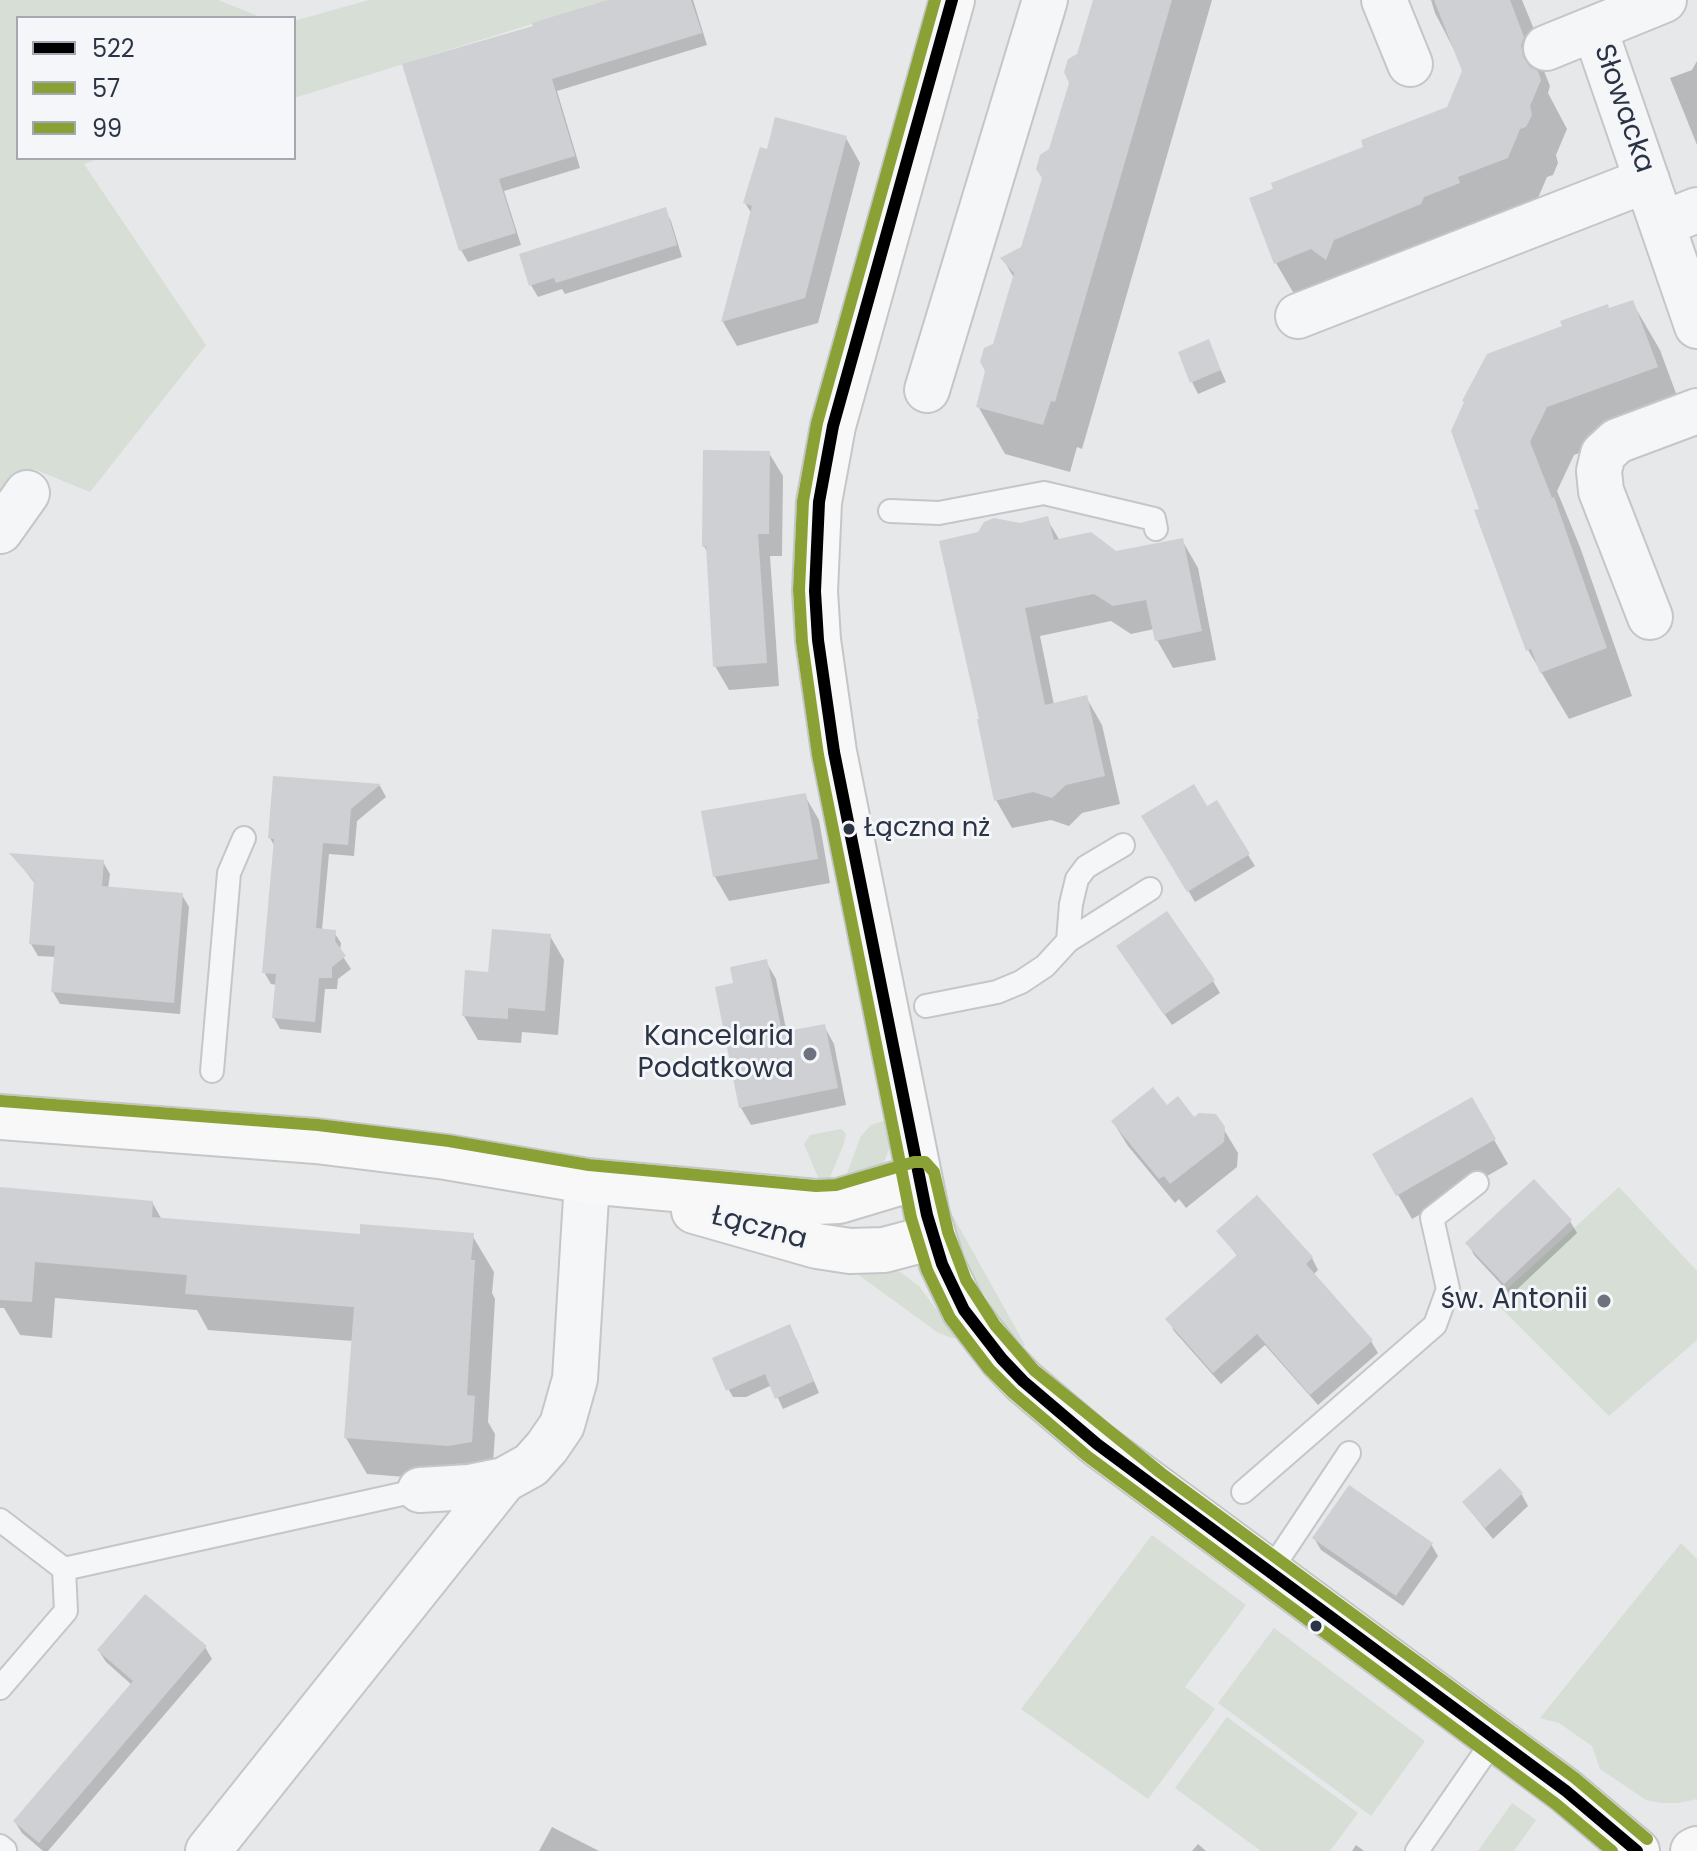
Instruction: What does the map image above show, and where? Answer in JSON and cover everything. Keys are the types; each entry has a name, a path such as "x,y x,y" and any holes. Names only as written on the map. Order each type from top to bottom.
{"street":[{"path":"952,0 833,426 822,474 816,537 817,628 826,708 933,1237 964,1310 1023,1381 1097,1444 1566,1791 1637,1851"},
{"path":"927,390 1045,0"},
{"path":"1384,0 1410,64"},
{"name":"Słowacka","path":"1664,0 1595,30 1647,180 1680,217 1697,326"},
{"path":"1546,48 1595,30"},
{"path":"1298,316 1647,180"},
{"path":"1650,617 1601,491 1599,471 1603,454 1617,441 1697,411"},
{"path":"0,531 27,493"},
{"name":"Łączna","path":"0,1117 316,1141 504,1166 587,1181 816,1202 839,1201 919,1177"},
{"path":"420,1490 469,1487 504,1480 531,1465 562,1425 575,1379 587,1181"},
{"name":"Łączna","path":"587,1181 750,1228 840,1249 865,1252 884,1250 933,1237"},
{"path":"208,1851 504,1480"}],"lane":[{"path":"890,511 939,513 1044,493 1154,519 1156,529"},
{"path":"212,1071 229,873 244,838"},
{"path":"1068,941 1077,879 1086,867 1123,845"},
{"path":"926,1006 997,992 1021,982 1045,966 1068,941 1150,889"},
{"path":"1243,1492 1435,1325 1448,1289 1432,1218 1477,1183"},
{"path":"1269,1573 1349,1453"},
{"path":"64,1569 420,1490"},
{"path":"0,1520 64,1569 66,1611 0,1688"},
{"path":"1417,1851 1495,1738"},
{"path":"0,1846 5,1850"}],"shaded area":[{"path":"0,0 218,0 258,16 16,16 16,160 95,160 84,164 206,345 90,492 34,469 0,502"},
{"path":"369,0 609,0 296,97 296,20"},
{"path":"887,1120 889,1148 877,1171 846,1176 861,1136 871,1125"},
{"path":"841,1129 846,1134 843,1146 830,1177 820,1182 804,1144 810,1135"},
{"path":"1619,1187 1697,1271 1697,1340 1609,1416 1494,1301"},
{"path":"953,1216 1025,1345 1022,1347 987,1304 969,1275 949,1217"},
{"path":"881,1266 900,1272 919,1286 957,1337 937,1332 855,1270"},
{"path":"1152,1535 1246,1605 1185,1687 1215,1709 1148,1799 1021,1709"},
{"path":"1681,1543 1697,1559 1697,1799 1661,1803 1646,1800 1600,1769 1592,1746 1559,1723 1540,1718"},
{"path":"1274,1628 1425,1741 1371,1816 1218,1703"},
{"path":"1227,1717 1358,1813 1330,1851 1261,1851 1175,1788"},
{"path":"1512,1803 1536,1820 1514,1851 1478,1851"}],"building":[{"path":"608,0 691,0 702,33 552,79 575,156 499,179 516,233 459,251 402,64 533,26 532,23"},
{"path":"1093,0 1172,0 1055,402 1051,401 1043,425 976,407 985,371 980,362 984,348 993,344 1014,273 1000,258 1021,247 1042,178 1036,169 1040,155 1049,149 1069,83 1064,72 1068,59 1077,54"},
{"path":"1434,0 1510,0 1524,37 1521,45 1523,57 1530,67 1538,71 1541,80 1530,106 1532,115 1526,127 1520,129 1508,158 1458,177 1460,183 1424,197 1421,204 1334,240 1326,260 1311,249 1274,264 1249,198 1273,189 1271,183 1363,147 1361,140 1447,107 1462,71"},
{"path":"775,117 847,136 805,298 721,322 752,206 743,203 760,147 767,149"},
{"path":"666,207 677,245 556,283 554,278 529,286 519,254"},
{"path":"1633,300 1658,367 1547,407 1530,442 1554,497 1607,648 1540,673 1531,649 1526,651 1474,510 1479,509 1451,431 1462,401 1487,354 1562,326 1560,321 1608,304 1609,308"},
{"path":"1209,339 1221,370 1190,383 1178,352"},
{"path":"703,450 770,451 769,534 758,534 767,663 713,667 706,546 702,547"},
{"path":"1048,516 1054,540 1091,532 1116,551 1183,538 1202,631 1155,641 1146,600 1113,606 1094,594 1025,608 1045,705 1087,695 1105,776 1066,785 1052,798 1033,792 994,801 939,541 978,532 984,522 994,518 1020,523"},
{"path":"273,776 381,784 351,809 348,845 323,843 316,928 336,930 335,941 346,956 332,967 332,978 319,978 315,1022 272,1018 276,974 262,973 274,839 268,838"},
{"path":"1194,784 1207,806 1217,800 1250,854 1187,892 1141,816"},
{"path":"806,793 818,859 713,877 701,811"},
{"path":"9,853 104,860 102,886 183,893 174,1003 51,992 55,946 29,944 34,881"},
{"path":"1167,911 1215,980 1164,1015 1116,946"},
{"path":"492,929 551,934 545,1011 508,1008 508,1019 462,1016 465,970 488,972"},
{"path":"767,959 782,1032 825,1024 838,1088 739,1108 715,987 733,983 730,967"},
{"path":"1153,1087 1167,1105 1178,1096 1194,1117 1199,1113 1216,1114 1225,1127 1224,1142 1170,1184 1164,1176 1159,1179 1111,1121"},
{"path":"1472,1097 1496,1139 1396,1196 1372,1154"},
{"path":"1534,1179 1572,1220 1504,1284 1465,1243"},
{"path":"0,1187 153,1201 152,1217 360,1234 360,1224 474,1233 467,1395 475,1396 472,1442 448,1446 344,1438 354,1307 185,1294 187,1275 35,1262 32,1302 0,1300"},
{"path":"1257,1195 1313,1257 1306,1264 1373,1340 1310,1395 1257,1334 1213,1373 1165,1319 1237,1255 1216,1231"},
{"path":"790,1324 814,1381 775,1399 765,1374 726,1391 712,1358"},
{"path":"1500,1468 1523,1493 1485,1528 1462,1502"},
{"path":"1349,1485 1433,1543 1396,1596 1312,1538"},
{"path":"145,1594 207,1646 39,1843 13,1821 133,1681 97,1650"}],"transit line":[{"name":"57","path":"935,0 817,423 803,501 799,590 802,642 818,755 911,1218 927,1270 950,1318 989,1369 1087,1456 1556,1804 1612,1851"},
{"name":"522","path":"952,0 833,426 819,502 815,591 818,640 834,752 927,1215 942,1264 964,1310 1002,1359 1097,1444 1566,1791 1637,1851"},
{"name":"99","path":"1,1101 318,1125 449,1141 589,1165 816,1186 836,1185 914,1162 925,1162 934,1172 948,1232 966,1280 995,1325 1034,1370 1161,1473 1575,1778 1647,1839"}],"place":[{"name":"Łączna nż","path":"849,829"},
{"name":"Kancelaria Podatkowa","path":"810,1054"},
{"name":"św. Antonii","path":"1604,1301"}]}
